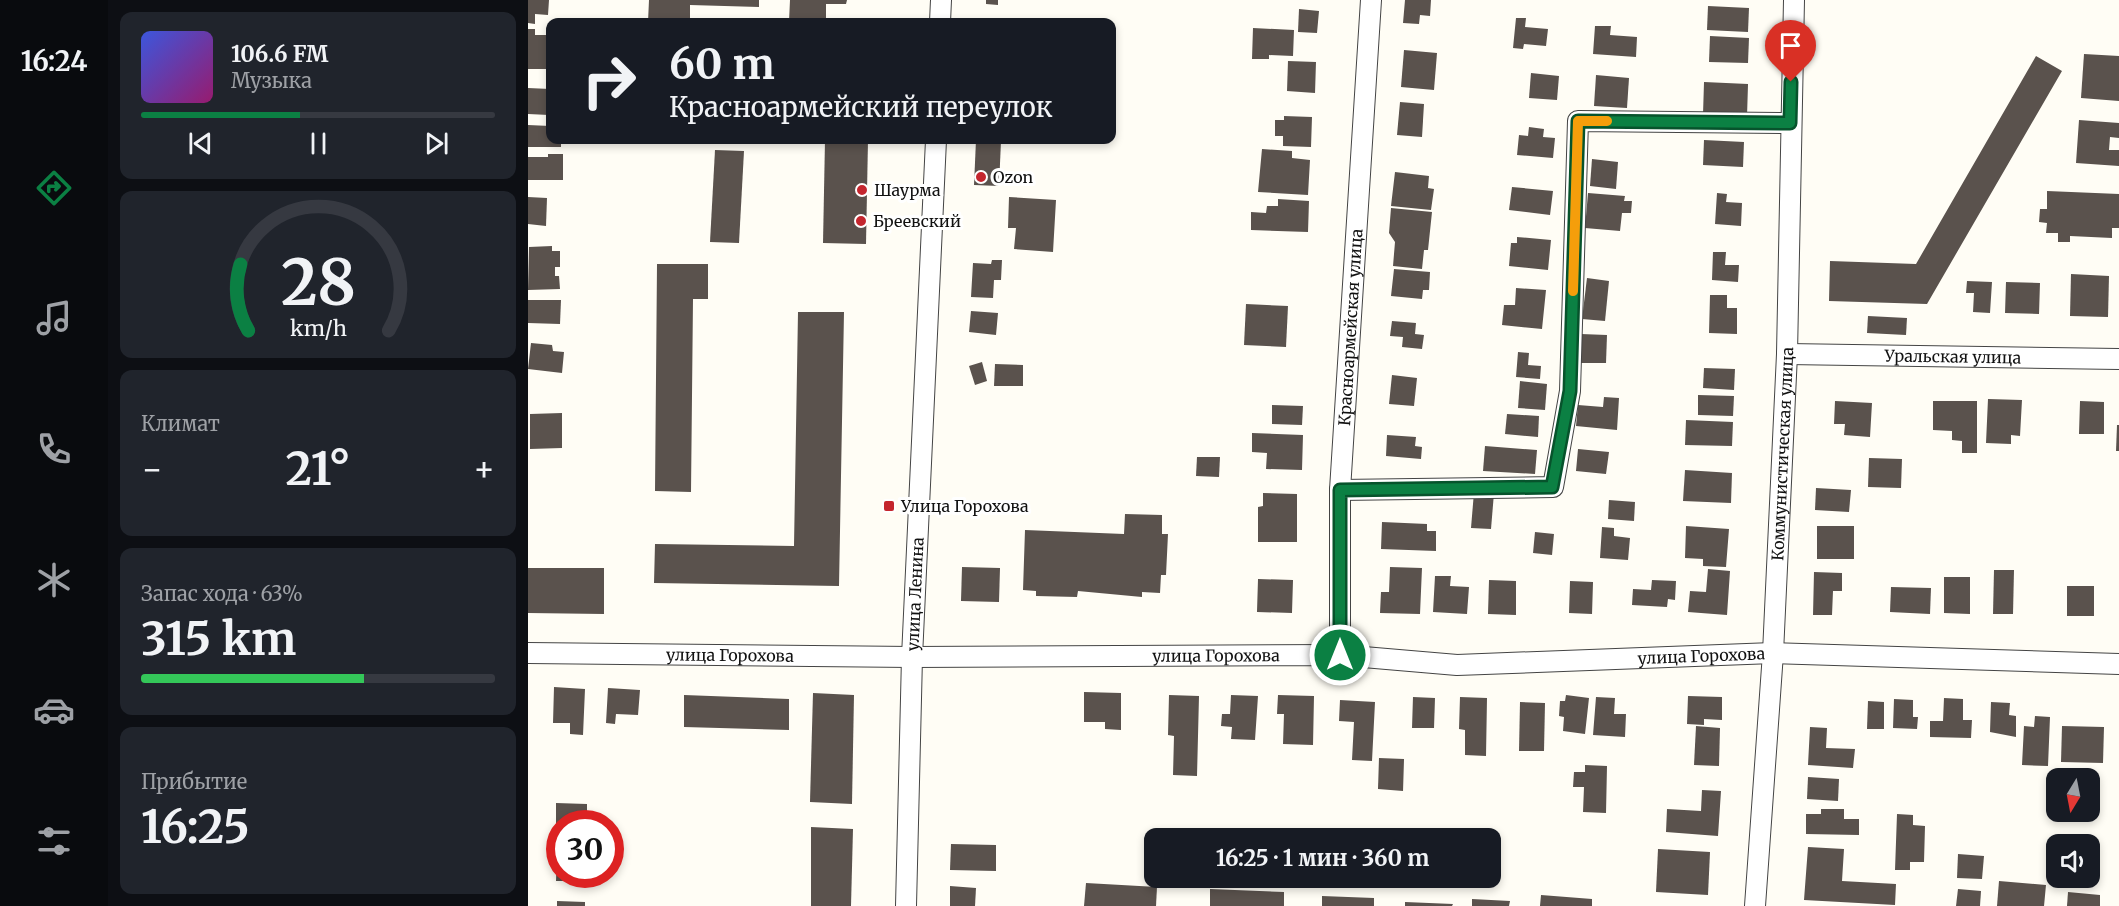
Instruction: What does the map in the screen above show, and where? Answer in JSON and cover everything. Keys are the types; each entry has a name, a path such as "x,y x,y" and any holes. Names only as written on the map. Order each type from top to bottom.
{"street":[{"path":"940,18 941,0"},
{"name":"Красноармейская улица","path":"1340,655 1340,490 1371,0"},
{"name":"Коммунистическая улица","path":"1755,906 1773,653 1787,354 1794,0"},
{"path":"1340,490 1552,487 1570,391 1578,121 1790,123"},
{"name":"улица Ленина","path":"906,906 912,657 936,144"},
{"name":"Уральская улица","path":"1787,354 2119,359"},
{"name":"улица Горохова","path":"528,653 912,657 1340,655 1457,665 1773,653 2119,664"}],"building":[{"path":"528,0 549,0 548,15 535,14 535,24 528,23"},
{"path":"649,0 759,0 759,7 690,5 690,18 648,18"},
{"path":"790,0 847,0 846,4 826,4 826,18 789,18"},
{"path":"986,0 998,0 998,5 986,4"},
{"path":"1405,0 1431,0 1430,16 1420,15 1419,24 1403,23"},
{"path":"1708,6 1749,8 1748,32 1707,30"},
{"path":"1299,9 1319,11 1317,33 1298,32"},
{"path":"1516,18 1526,18 1525,27 1548,29 1546,46 1524,44 1523,49 1513,48"},
{"path":"1595,26 1611,26 1610,35 1637,37 1636,57 1593,54"},
{"path":"1253,28 1294,30 1293,56 1269,55 1269,59 1252,59"},
{"path":"528,29 535,29 535,35 546,35 546,69 528,69"},
{"path":"1710,36 1749,38 1748,63 1709,62"},
{"path":"1404,50 1437,53 1434,90 1401,87"},
{"path":"2084,54 2119,56 2119,101 2081,98"},
{"path":"2036,56 2062,71 1927,304 1829,301 1830,261 1916,264"},
{"path":"1288,61 1316,62 1315,93 1287,91"},
{"path":"1531,73 1559,76 1557,100 1529,98"},
{"path":"1596,75 1629,78 1627,108 1594,106"},
{"path":"1704,82 1748,84 1747,116 1703,114"},
{"path":"528,88 546,89 546,115 528,114"},
{"path":"1400,102 1424,104 1422,137 1397,135"},
{"path":"1284,116 1312,117 1311,147 1283,146 1283,136 1275,136 1275,120 1284,120"},
{"path":"2079,120 2119,123 2119,138 2110,137 2109,150 2119,150 2119,166 2076,163"},
{"path":"528,125 546,126 546,144 561,144 561,147 528,147"},
{"path":"1529,127 1544,129 1543,137 1555,138 1553,158 1517,155 1519,135 1528,136"},
{"path":"1704,140 1744,142 1743,167 1703,165"},
{"path":"825,144 868,144 866,244 823,243"},
{"path":"976,144 1001,144 999,186 974,185"},
{"path":"1262,149 1292,151 1292,158 1310,160 1308,195 1258,192"},
{"path":"715,150 744,151 739,243 710,242"},
{"path":"548,154 563,154 563,180 528,180 528,157 548,157"},
{"path":"1592,159 1618,162 1616,189 1590,186"},
{"path":"1395,172 1429,176 1428,188 1434,189 1431,210 1391,206"},
{"path":"1512,187 1553,191 1550,215 1509,210"},
{"path":"2047,191 2119,194 2119,228 2112,228 2112,238 2070,236 2070,242 2058,242 2058,233 2046,233 2047,223 2039,222 2040,209 2047,209"},
{"path":"1588,193 1625,196 1624,201 1632,201 1631,213 1622,213 1620,231 1585,228"},
{"path":"1717,193 1727,194 1726,202 1742,203 1741,226 1715,224"},
{"path":"528,197 547,198 546,226 528,224"},
{"path":"1009,197 1056,200 1053,252 1014,249 1016,228 1008,228"},
{"path":"1278,199 1309,201 1308,232 1251,230 1251,212 1266,213 1267,206 1278,206"},
{"path":"1391,208 1432,212 1428,250 1424,250 1422,269 1393,266 1395,242 1389,233"},
{"path":"1517,237 1551,240 1548,270 1509,266 1511,243 1517,243"},
{"path":"552,246 552,251 560,251 560,267 555,267 555,276 559,276 560,289 528,290 529,247"},
{"path":"1713,252 1726,252 1725,265 1739,265 1738,282 1712,280"},
{"path":"992,260 1002,260 1001,280 994,280 993,298 971,297 973,263 991,264"},
{"path":"657,264 708,264 708,299 693,299 691,492 655,491"},
{"path":"1394,269 1430,272 1429,290 1423,290 1422,299 1391,296"},
{"path":"2071,274 2109,276 2108,317 2070,316"},
{"path":"1587,278 1609,281 1605,321 1582,319"},
{"path":"1967,281 1992,282 1990,313 1973,312 1974,293 1966,293"},
{"path":"2006,282 2040,283 2039,314 2005,313"},
{"path":"1516,288 1546,290 1542,329 1502,325 1504,305 1515,305"},
{"path":"1710,295 1727,295 1727,308 1737,308 1737,334 1709,333"},
{"path":"528,300 561,300 560,324 528,323"},
{"path":"1246,304 1288,306 1286,347 1244,345"},
{"path":"971,311 998,313 996,335 969,332"},
{"path":"798,312 844,312 839,586 654,583 655,544 794,546"},
{"path":"1868,316 1907,318 1906,335 1867,333"},
{"path":"1392,321 1416,323 1415,334 1424,335 1422,349 1402,347 1403,337 1390,336"},
{"path":"1581,334 1607,335 1606,363 1580,363"},
{"path":"531,343 552,345 553,351 564,352 562,373 528,369"},
{"path":"1518,352 1529,353 1528,365 1541,366 1540,379 1516,377"},
{"path":"982,362 987,381 975,385 969,366"},
{"path":"995,364 1023,365 1023,386 994,386"},
{"path":"1704,368 1735,369 1734,390 1703,388"},
{"path":"1392,375 1417,378 1414,406 1389,404"},
{"path":"1520,381 1547,384 1545,410 1518,408"},
{"path":"1698,395 1734,396 1733,416 1698,415"},
{"path":"1604,397 1619,398 1617,430 1576,426 1578,405 1603,407"},
{"path":"1988,399 2022,400 2020,436 2011,435 2011,444 1986,443"},
{"path":"1835,401 1872,403 1870,437 1844,435 1845,424 1834,424"},
{"path":"1933,401 1977,401 1977,453 1962,453 1962,441 1952,440 1952,431 1933,430"},
{"path":"2080,401 2104,402 2104,434 2079,434"},
{"path":"1272,405 1303,406 1302,425 1272,424"},
{"path":"562,413 562,448 530,449 530,414"},
{"path":"1507,414 1539,416 1538,437 1505,434"},
{"path":"1686,420 1733,422 1732,446 1685,445"},
{"path":"2117,425 2119,425 2119,451 2116,451"},
{"path":"1252,433 1303,435 1302,470 1266,469 1267,453 1252,452"},
{"path":"1387,435 1416,437 1415,446 1422,447 1421,459 1386,456"},
{"path":"1485,446 1537,450 1535,474 1483,471"},
{"path":"1578,449 1609,452 1606,474 1576,471"},
{"path":"1197,457 1220,457 1219,477 1196,476"},
{"path":"1869,458 1902,459 1901,488 1868,487"},
{"path":"1685,470 1732,473 1731,503 1683,501"},
{"path":"1816,488 1851,490 1849,512 1815,510"},
{"path":"1474,492 1494,493 1491,529 1471,528"},
{"path":"1263,493 1297,494 1297,542 1258,542 1258,507 1263,506"},
{"path":"1609,500 1635,502 1634,521 1608,519"},
{"path":"1125,514 1162,515 1162,534 1168,534 1166,575 1161,575 1160,593 1142,592 1142,597 1078,591 1077,597 1036,596 1036,591 1023,590 1025,530 1124,534"},
{"path":"1382,522 1427,524 1427,531 1436,531 1436,551 1381,549"},
{"path":"1686,526 1729,529 1726,567 1703,566 1703,559 1685,558"},
{"path":"1817,526 1854,526 1854,559 1817,559"},
{"path":"1602,527 1614,528 1614,536 1630,538 1628,560 1600,558"},
{"path":"1535,532 1554,534 1552,555 1533,553"},
{"path":"962,567 1000,568 999,602 961,601"},
{"path":"1390,567 1422,568 1420,614 1380,613 1381,592 1389,592"},
{"path":"528,568 604,568 604,614 528,613"},
{"path":"1708,569 1730,571 1727,615 1688,612 1690,591 1706,592"},
{"path":"1994,570 2014,570 2013,614 1993,614"},
{"path":"1814,572 1842,573 1842,591 1833,591 1832,615 1813,615"},
{"path":"1435,576 1451,576 1450,586 1469,587 1467,614 1433,612"},
{"path":"1944,577 1970,577 1970,614 1944,613"},
{"path":"1258,579 1293,580 1292,613 1257,612"},
{"path":"1489,580 1516,581 1516,615 1488,614"},
{"path":"1652,580 1676,581 1675,600 1668,599 1667,607 1632,605 1633,589 1651,590"},
{"path":"1570,581 1593,582 1592,614 1569,613"},
{"path":"2067,586 2094,586 2094,616 2067,616"},
{"path":"1891,587 1931,588 1930,614 1890,612"},
{"path":"554,687 585,689 583,735 570,734 570,723 553,723"},
{"path":"608,688 640,690 638,715 616,714 615,724 606,723"},
{"path":"1084,692 1121,693 1121,730 1105,729 1105,722 1084,722"},
{"path":"813,693 854,695 852,804 810,802"},
{"path":"684,695 789,699 789,730 684,727"},
{"path":"1169,695 1199,696 1197,776 1173,775 1174,736 1168,735"},
{"path":"1231,695 1258,696 1255,740 1231,739 1232,727 1221,726 1222,714 1230,714"},
{"path":"1278,695 1314,696 1313,745 1283,744 1284,714 1277,714"},
{"path":"1566,695 1589,698 1585,734 1563,731 1564,717 1559,716 1560,701 1565,701"},
{"path":"1688,696 1722,697 1722,720 1704,719 1704,725 1687,724"},
{"path":"1413,697 1435,698 1434,728 1412,728"},
{"path":"1460,697 1487,698 1486,756 1465,755 1465,730 1459,729"},
{"path":"1596,697 1615,698 1614,714 1626,714 1625,737 1593,735"},
{"path":"1944,698 1963,699 1963,720 1972,720 1971,738 1930,737 1930,721 1943,721"},
{"path":"1894,699 1913,700 1913,717 1918,717 1917,729 1893,728"},
{"path":"1340,700 1375,702 1372,761 1352,760 1354,722 1339,721"},
{"path":"1868,701 1884,702 1884,729 1867,729"},
{"path":"1520,702 1545,703 1544,751 1519,751"},
{"path":"1991,702 2010,703 2009,715 2016,716 2016,737 1990,732"},
{"path":"2035,716 2050,717 2048,766 2022,765 2024,726 2034,727"},
{"path":"1696,726 1720,728 1719,766 1694,765"},
{"path":"2062,726 2104,727 2103,763 2061,762"},
{"path":"1810,727 1827,728 1826,748 1855,749 1853,768 1808,765"},
{"path":"1379,758 1404,759 1403,791 1378,789"},
{"path":"1585,765 1607,766 1606,813 1583,812 1584,787 1573,787 1574,772 1585,772"},
{"path":"1808,777 1839,779 1838,801 1807,799"},
{"path":"1702,790 1721,791 1718,836 1666,832 1667,809 1701,811"},
{"path":"556,803 587,804 587,810 556,810"},
{"path":"1821,809 1844,809 1844,819 1859,819 1859,835 1806,834 1806,814 1821,814"},
{"path":"1897,814 1913,815 1913,825 1925,826 1924,862 1910,862 1910,870 1895,870"},
{"path":"811,827 853,829 851,906 811,906"},
{"path":"951,844 996,845 996,871 950,870"},
{"path":"1808,847 1844,849 1842,881 1896,884 1895,905 1804,900"},
{"path":"1658,849 1710,852 1708,895 1656,892"},
{"path":"1958,854 1984,856 1982,879 1957,878"},
{"path":"1999,881 2046,885 2044,906 1997,906"},
{"path":"1086,883 1157,888 1156,906 1084,906"},
{"path":"950,886 976,888 975,906 950,906"},
{"path":"1210,889 1284,892 1284,906 1210,906"},
{"path":"1958,889 1981,891 1980,906 1956,906"},
{"path":"2068,892 2100,895 2100,906 2067,906"},
{"path":"1541,895 1592,899 1592,906 1540,906"},
{"path":"1322,896 1374,898 1374,906 1322,906"},
{"path":"1472,899 1510,901 1509,906 1472,906"},
{"path":"557,901 585,902 585,906 557,906"},
{"path":"1405,902 1453,904 1452,906 1405,906"}],"slow traffic":[{"path":"1573,291 1578,121 1607,121"}],"place":[{"name":"Ozon","path":"981,177"},
{"name":"Шаурма","path":"862,190"},
{"name":"Бреевский","path":"861,221"},
{"name":"Улица Горохова","path":"889,506"}],"route":[{"path":"1340,655 1340,490 1552,487 1570,391 1578,121 1790,123 1791,82"}]}
